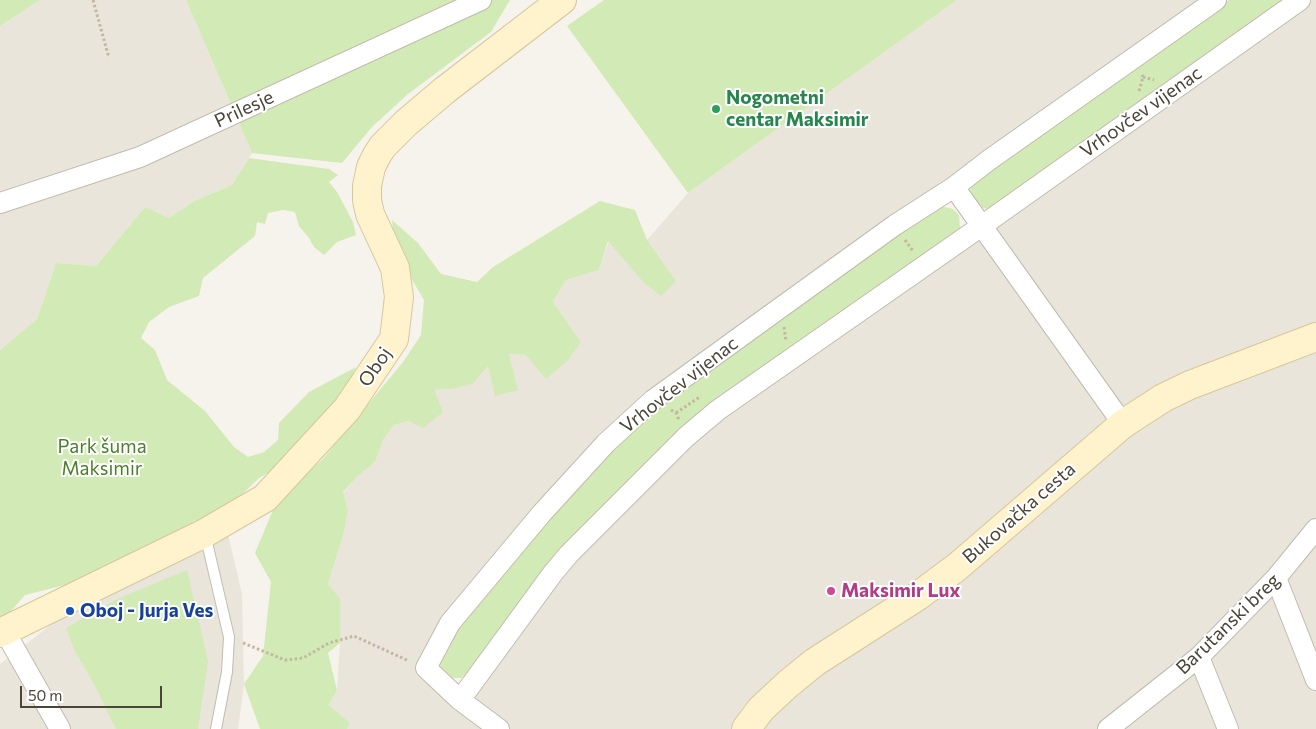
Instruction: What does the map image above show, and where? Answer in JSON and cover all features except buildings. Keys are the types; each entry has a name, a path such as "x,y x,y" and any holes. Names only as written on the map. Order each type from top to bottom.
{"street":[{"name":"Prilesje","path":"0,203 140,157 481,0"},
{"name":"Oboj","path":"2,631 205,533 265,498 347,410 394,339 399,297 395,268 370,214 367,200 367,186 371,167 377,155 383,146 406,124 445,90 562,0"},
{"name":"Vrhovčev vijenac","path":"499,729 460,700 426,668 450,624 542,512 606,443 654,399 895,225 954,187 989,160 1216,0"},
{"name":"Vrhovčev vijenac","path":"460,700 569,554 686,437 718,410 1300,0"},
{"path":"954,187 1123,424"},
{"name":"Bukovačka cesta","path":"746,729 761,709 788,683 815,662 918,596 957,567 1123,424 1163,398 1190,385 1316,337"},
{"name":"Barutanski breg","path":"1108,729 1130,721 1199,657 1276,578 1316,529"},
{"path":"1276,578 1316,680"},
{"path":"2,631 60,729"},
{"path":"1199,657 1228,729"}],"lane":[{"path":"205,533 229,637 228,672 216,729"}],"path":[{"path":"93,0 109,58"},
{"path":"1131,61 1143,77 1133,118"},
{"path":"895,225 923,266"},
{"path":"780,308 786,341 792,358"},
{"path":"685,377 701,396 718,410"},
{"path":"676,413 701,396"},
{"path":"654,399 676,413 686,437"},
{"path":"229,637 286,660 304,658 330,643 354,636 395,655"}],"shaded area":[{"path":"40,0 186,0 252,153 232,185 194,201 169,218 145,207 96,266 56,263 37,319 0,350 0,26"},
{"path":"957,0 1204,0 1068,95 448,618 417,662 416,671 458,706 566,567 706,430 1312,0 1316,0 1316,729 347,729 350,723 329,705 337,690 340,643 328,584 344,532 348,510 343,493 358,476 375,462 384,438 394,425 409,421 434,390 451,389 488,365 518,390 509,354 526,355 581,342 553,302 566,280 599,270 609,241 643,282 676,281 647,240 688,193"},
{"path":"223,513 242,594 244,684 238,729 0,729 0,664 121,571"}],"green space":[{"path":"0,0 40,0 0,26"},
{"path":"186,0 510,0 491,32 408,94 372,127 342,163 252,153"},
{"name":"Nogometni centar Maksimir","path":"604,0 957,0 688,193 567,26"},
{"path":"1229,0 1288,0 993,206 987,209 980,207 972,199 970,192 972,184"},
{"name":"Park šuma Maksimir","path":"249,158 329,169 338,175 329,182 337,192 353,222 356,235 337,242 324,255 314,247 299,226 295,212 283,210 268,213 265,224 257,222 255,236 203,278 199,296 169,307 149,322 141,338 155,350 167,380 205,411 234,447 248,457 264,452 278,440 279,423 309,392 356,367 345,392 283,464 259,478 223,513 194,521 177,538 121,571 25,595 5,618 0,620 0,350 37,319 56,263 96,266 145,207 169,218 194,201 232,185"},
{"path":"600,201 635,210 647,240 676,281 661,296 643,282 608,241 599,270 566,280 553,302 581,342 568,360 546,379 526,355 509,354 518,390 495,396 488,366 472,384 451,389 434,390 443,412 423,428 409,421 394,425 384,438 375,462 343,492 348,510 344,532 328,584 340,599 340,643 328,653 337,690 329,705 350,723 347,729 260,729 244,684 263,656 271,582 255,553 278,498 322,460 403,362 421,335 424,300 395,251 392,220 418,243 441,274 477,282 493,267"},
{"path":"940,206 953,209 959,215 960,229 957,234 718,402 558,555 466,674 461,678 455,678 449,677 442,671 438,658 495,580 579,481 653,410 926,213"},
{"path":"187,570 208,661 198,729 116,729 75,651 66,628 115,600"}],"place":[{"name":"Nogometni centar Maksimir","path":"716,109"},
{"name":"Maksimir Lux","path":"831,591"},
{"name":"Oboj - Jurja Ves","path":"70,611"}]}
